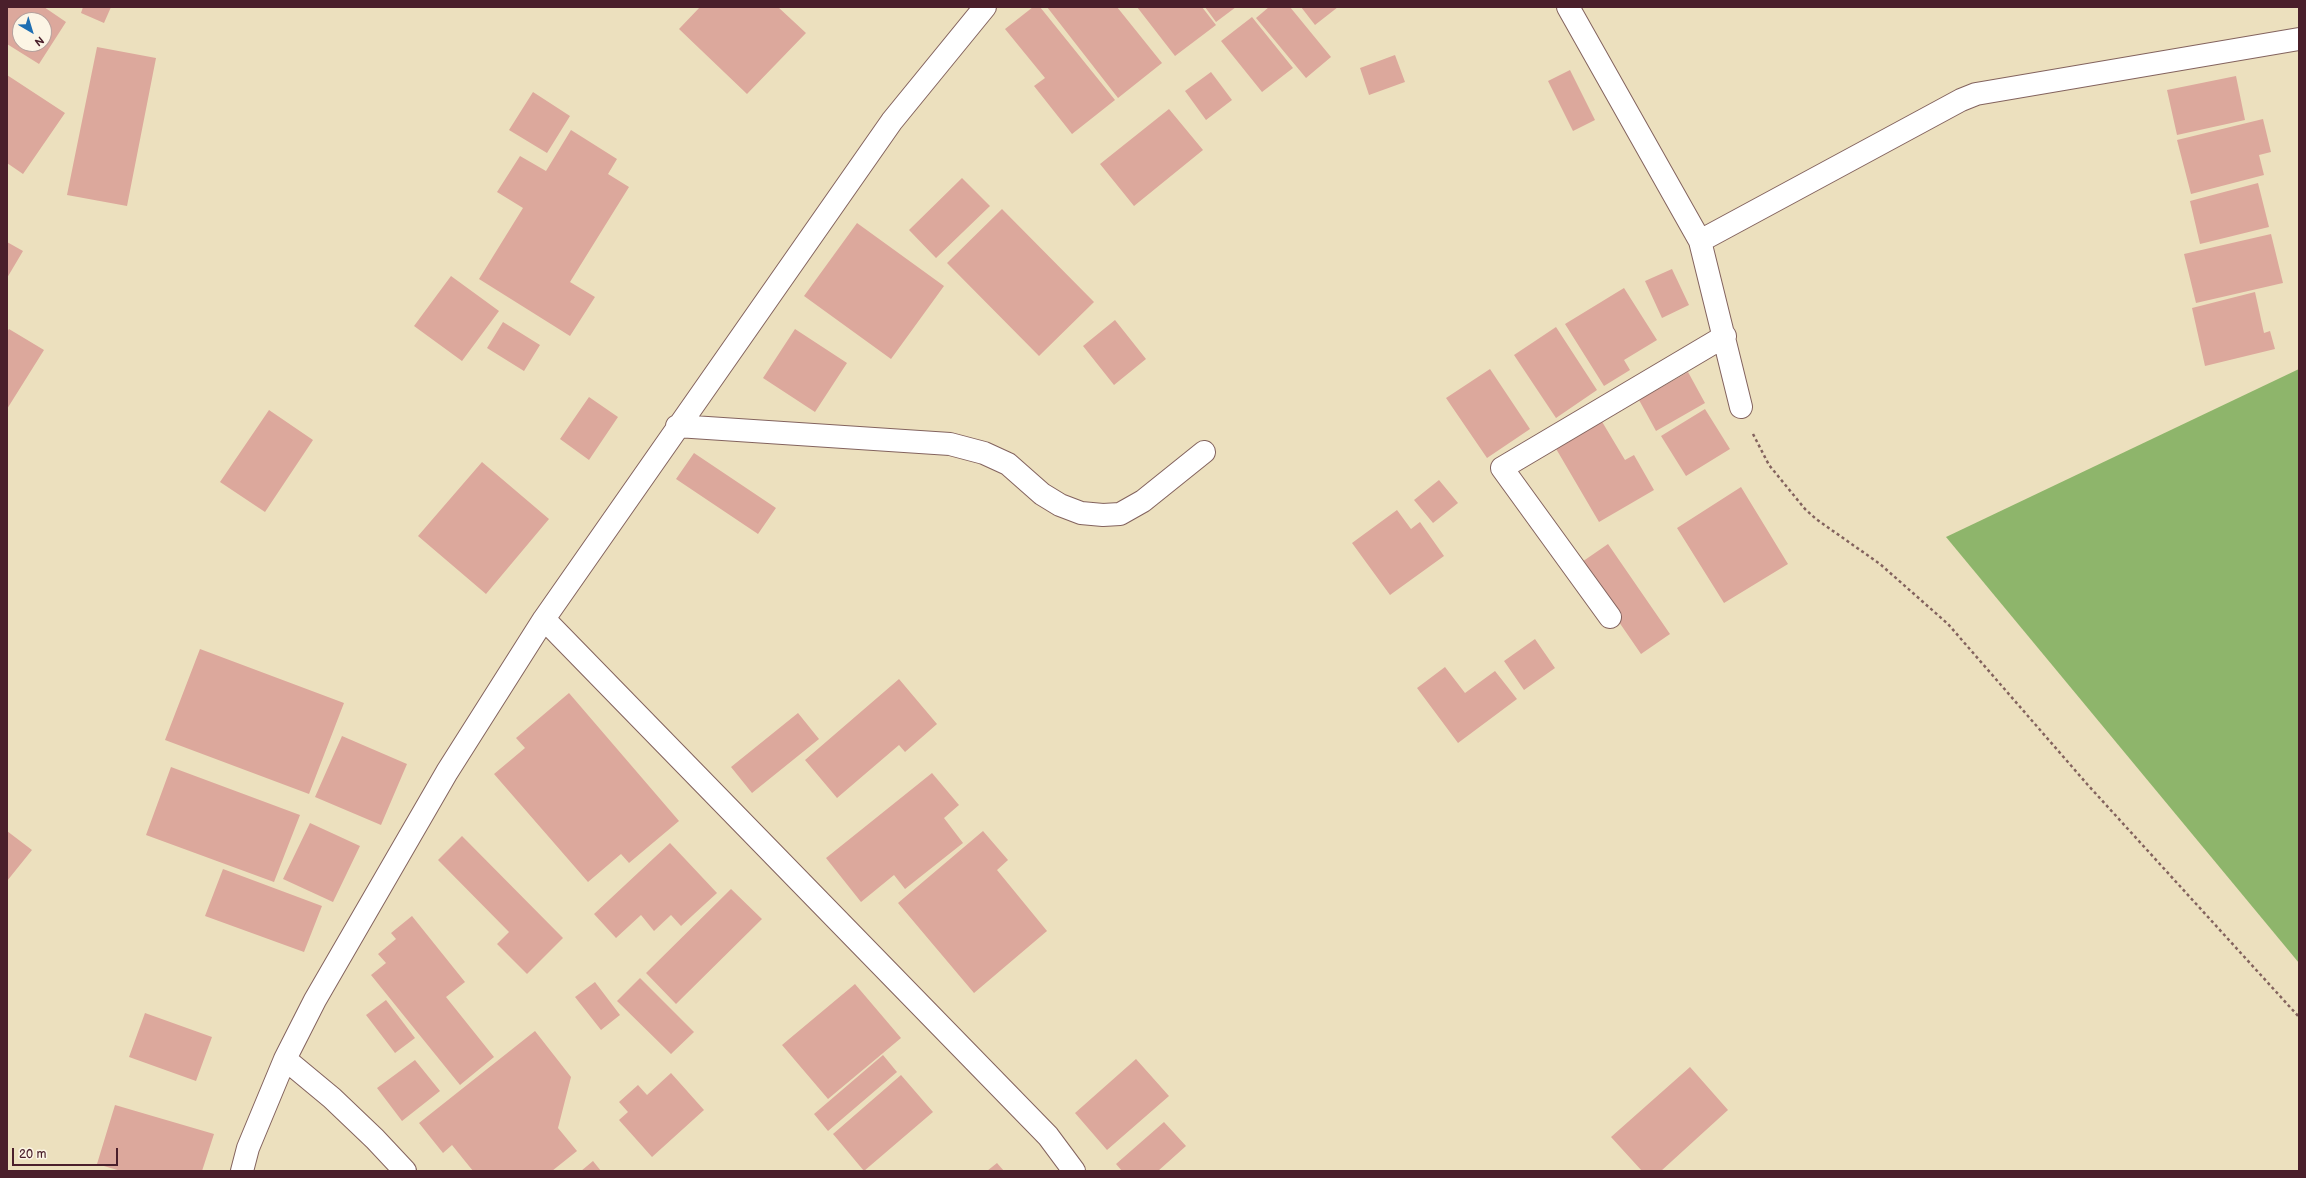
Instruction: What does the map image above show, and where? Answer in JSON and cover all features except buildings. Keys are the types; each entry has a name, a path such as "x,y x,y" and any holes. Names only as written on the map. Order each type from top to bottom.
{"street":[{"path":"1568,7 1700,241 1725,336 1741,408"},
{"path":"242,1171 248,1148 285,1059 348,941 447,772 544,619 677,426 892,121 975,11"},
{"path":"1700,241 1961,100 1976,94 2299,39"},
{"path":"1610,617 1502,468 1725,336"},
{"path":"677,426 950,444 984,453 1008,464 1042,494 1060,505 1081,513 1103,515 1120,514 1143,501 1204,452"},
{"path":"544,619 1048,1136 1074,1171"},
{"path":"285,1059 332,1098 375,1139 405,1171"}],"path":[{"path":"1741,408 1758,447 1769,465 1805,509 1821,523 1880,564 1948,624 2086,784 2299,1017"}],"green space":[{"path":"2299,369 2299,963 1946,537"}]}
